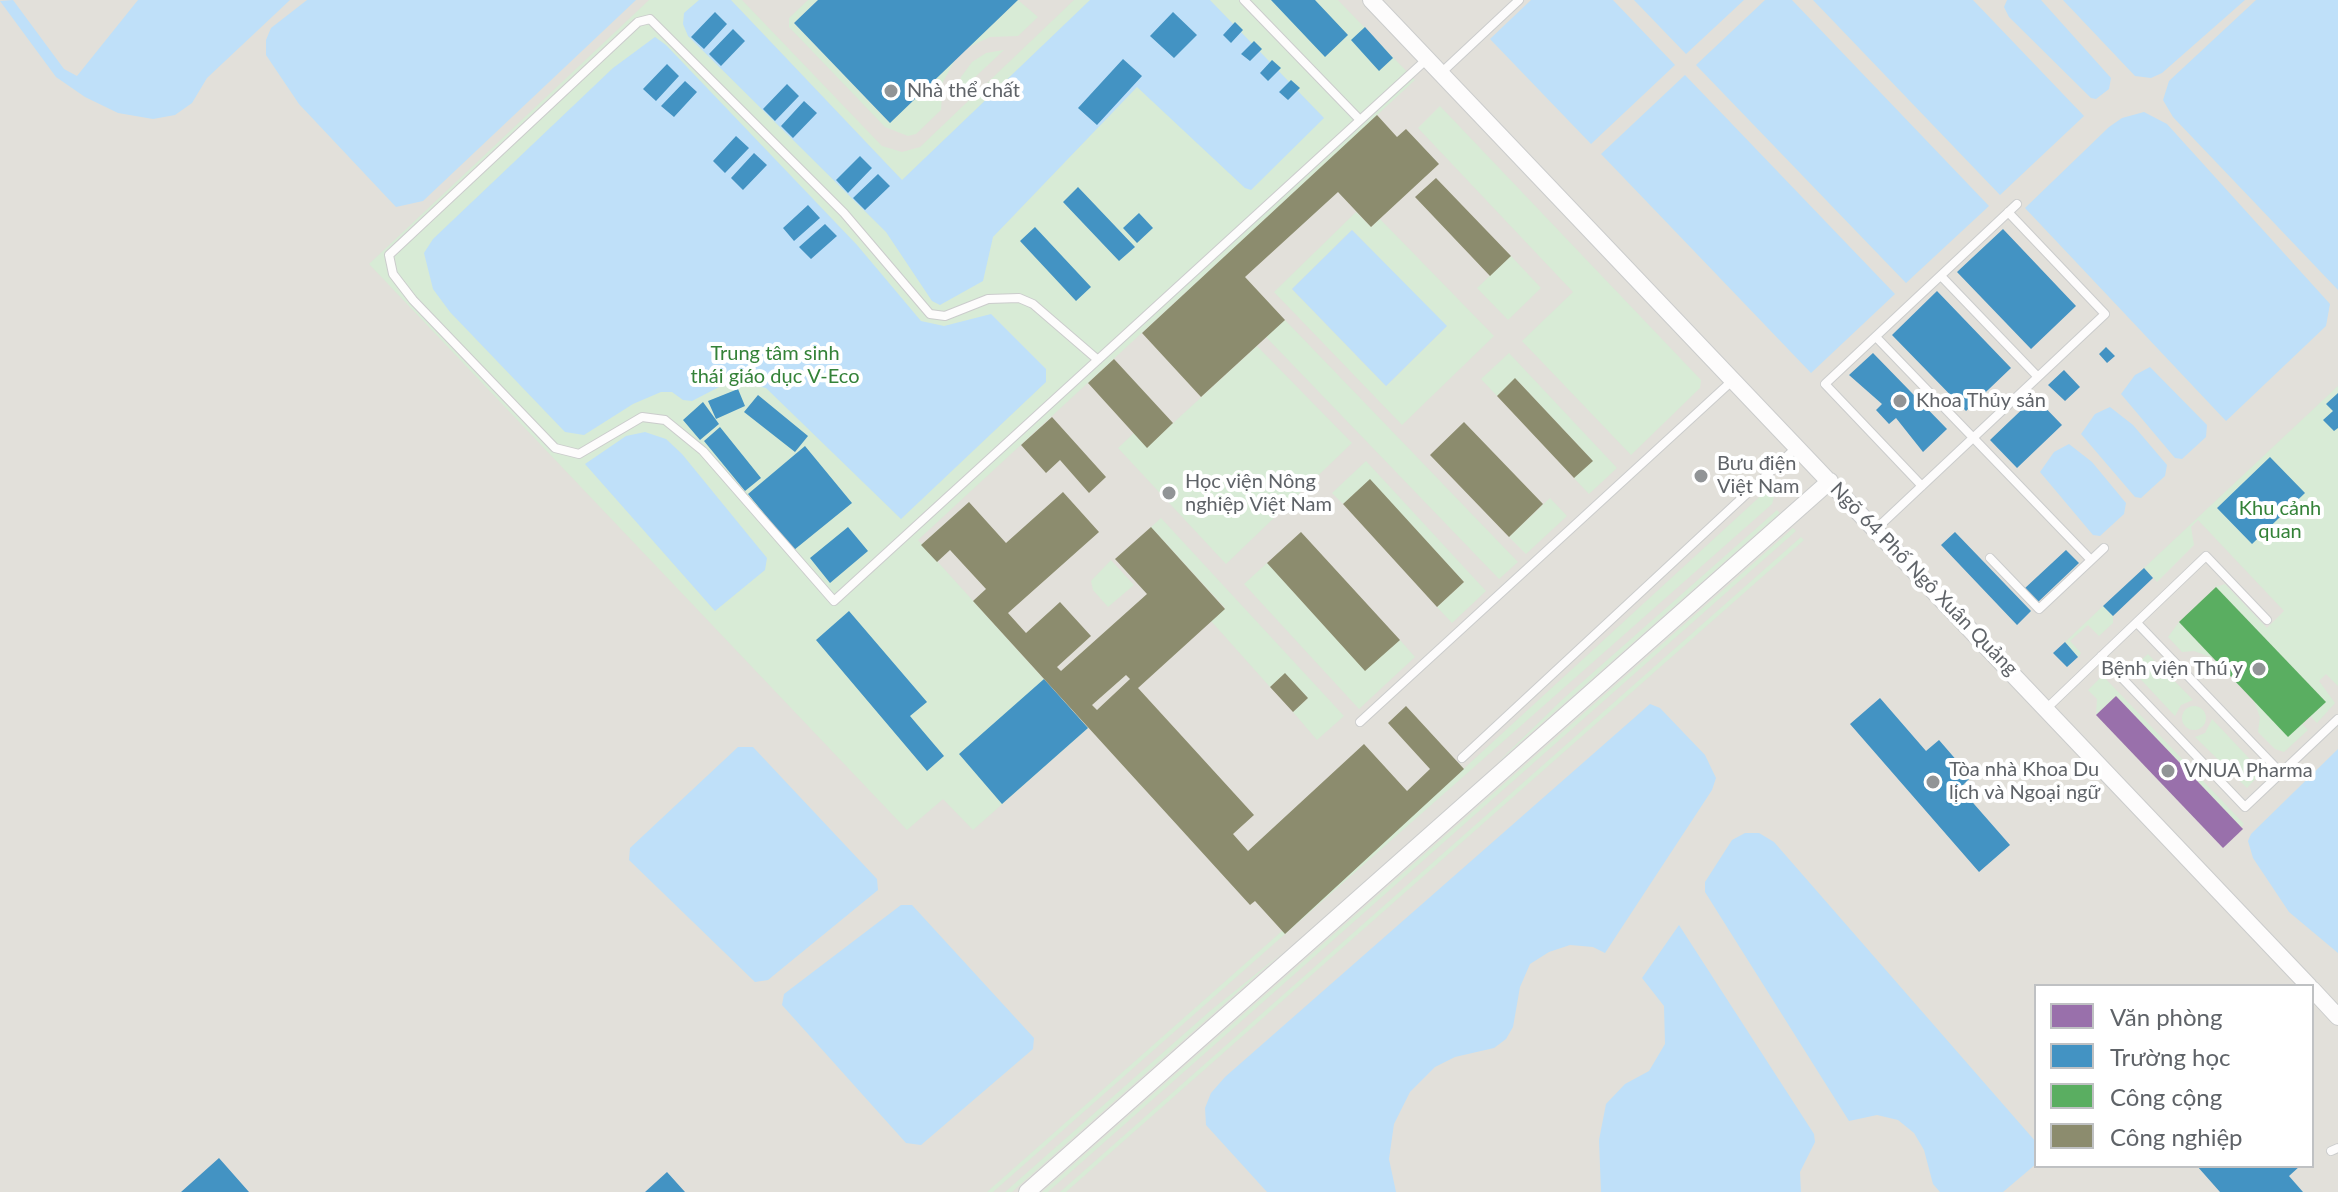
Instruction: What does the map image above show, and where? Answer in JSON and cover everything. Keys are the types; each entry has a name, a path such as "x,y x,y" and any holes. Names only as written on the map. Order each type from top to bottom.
{"street":[{"name":"Ngõ 64 Phố Ngô Xuân Quảng","path":"1371,0 2306,984"},
{"path":"1027,1192 1830,481"},
{"name":"Ngõ 64 Phố Ngô Xuân Quảng","path":"2314,992 2338,1019"}],"lane":[{"path":"1244,0 1360,120"},
{"path":"1441,73 1519,0"},
{"path":"1098,360 1033,304 1019,298 988,299 945,316 930,314 865,235 650,19 638,22 400,242 389,260 393,274 413,300 555,448 579,454 642,417 665,420 703,451 834,601 1098,360 1427,59"},
{"path":"1922,486 1825,384 2017,204"},
{"path":"1876,529 2105,314 2008,212"},
{"path":"1941,276 2038,377"},
{"path":"1876,337 2091,560"},
{"path":"1360,722 1733,380"},
{"path":"1462,758 1797,447"},
{"path":"1990,558 2039,609 2104,548"},
{"path":"2047,708 2206,556 2267,620"},
{"path":"2137,623 2281,773"},
{"path":"2101,656 2245,807 2338,719"}],"shaded area":[{"name":"Học viện Nông nghiệp Việt Nam","path":"0,0 2338,0 2338,1192 0,1192"}],"green space":[{"name":"Trung tâm sinh thái giáo dục V-Eco","path":"649,0 742,0 882,146 902,152 920,147 1074,0 1338,0 1415,80 918,540 1088,728 973,830 943,799 907,830 369,264"},
{"path":"808,0 818,0 794,23 889,122 955,60 943,82 941,110 916,134 908,136 885,127 789,27 789,18"},
{"path":"1018,0 1038,17 1018,36 990,37 967,48"},
{"path":"1004,50 956,95 961,77 972,62 986,53"},
{"path":"1440,106 1701,380 1700,388 1631,455 1522,341 1573,292 1418,128"},
{"path":"1356,212 1371,227 1380,219 1494,336 1402,425 1274,292","holes":["1352,230 1446,327 1386,386 1292,289"]},
{"path":"1511,256 1541,288 1508,320 1477,288"},
{"path":"1285,320 1518,562 1499,579 1266,337"},
{"path":"1257,346 1352,443 1226,564 1118,448 1134,433 1147,447"},
{"path":"1509,353 1617,468 1589,494 1574,478 1592,460 1516,379 1497,396 1481,379"},
{"name":"Khu cảnh quan","path":"2338,386 2338,686 2326,674 2319,681 2335,703 2317,723 2310,716 2325,701 2216,587 2225,584 2267,628 2284,611 2198,520 2191,527 2194,545 2157,582 2144,568"},
{"path":"1366,461 1486,591 1452,623 1437,607 1464,582 1370,480 1343,504 1332,493"},
{"path":"1779,479 1772,504 993,1192 987,1192 1282,931 1285,933"},
{"path":"1550,498 1567,516 1526,554 1509,537"},
{"path":"1777,510 1780,513 1497,763 1563,699"},
{"path":"1161,518 1344,716 1317,740 1293,712 1308,698 1285,674 1270,687 1211,621 1225,608 1151,527"},
{"path":"1793,528 1796,531 1048,1192 1042,1192"},
{"path":"1801,537 1804,540 1066,1192 1060,1192"},
{"path":"1111,560 1134,585 1108,607 1093,590 1091,581"},
{"path":"1267,563 1365,670 1400,640 1415,657 1359,709 1244,584"},
{"path":"2103,606 2113,616 2113,623 2099,636 2088,625 2070,641 2081,653 2078,657 2065,642"},
{"path":"2179,622 2213,658 2194,651 2182,652 2168,637"},
{"path":"2148,654 2193,700 2181,705 2175,716 2131,669"},
{"path":"2100,678 2105,678 2244,824 2241,827 2116,696 2096,715 2097,699 2088,690"},
{"path":"2254,701 2288,736 2302,724 2308,730 2284,752 2275,749 2258,732 2260,717"},
{"path":"2194,706 2205,713 2206,718 2199,729 2194,730 2183,723 2182,718 2189,707"},
{"path":"2212,719 2262,772 2247,788 2195,737 2205,733"},
{"path":"1282,953 1012,1192 1005,1192 1210,1011"}],"water":[{"path":"13,0 64,69 77,76 138,0 290,0 207,78 192,103 175,115 153,119 118,113 85,97 56,77 0,1"},
{"path":"307,0 636,0 423,201 396,207 299,104 266,55 266,40 271,28"},
{"path":"699,0 731,0 902,180 1090,0 1210,0 1324,118 1251,190 1245,188 1137,87 993,237 983,281 940,305 932,301 886,232 688,36 683,24 684,13"},
{"path":"1531,0 1613,0 1675,65 1591,144 1490,39"},
{"path":"1634,0 1744,0 1686,54"},
{"path":"1765,0 1792,0 1989,206 1906,283 1696,65"},
{"path":"1813,0 1973,0 2084,116 2000,195"},
{"path":"2007,0 2041,0 2111,78 2109,89 2096,99 2091,98 2009,17 2004,7"},
{"path":"2063,0 2245,0 2162,73 2151,78 2135,76"},
{"path":"2256,0 2338,0 2338,290 2173,117 2163,100 2169,81"},
{"path":"655,37 857,245 921,321 944,326 991,314 1046,369 1046,382 901,519 766,388 743,383 721,386 692,401 683,400 672,392 661,392 633,404 584,435 565,432 450,312 433,289 424,253 433,239 613,68"},
{"path":"1685,75 1895,294 1811,373 1601,154"},
{"path":"2144,112 2167,124 2330,304 2326,326 2226,421 2025,208 2109,127 2122,118"},
{"path":"1352,230 1447,326 1386,386 1292,289"},
{"path":"2150,367 2207,425 2206,437 2182,459 2175,458 2121,394 2135,375"},
{"path":"2110,407 2133,425 2167,465 2165,476 2141,498 2135,497 2081,434 2095,414"},
{"path":"645,432 666,439 682,454 767,558 765,570 715,611 585,464 626,436"},
{"path":"2069,444 2092,462 2126,503 2124,514 2100,536 2093,535 2040,472 2054,452"},
{"path":"1650,704 1660,708 1705,755 1716,778 1712,790 1605,953 1593,947 1570,945 1549,952 1530,964 1520,987 1513,1027 1506,1039 1494,1048 1455,1057 1435,1067 1410,1092 1394,1124 1389,1159 1396,1192 1267,1192 1206,1125 1205,1108 1211,1093 1225,1077"},
{"path":"738,747 753,747 877,879 878,890 768,980 755,982 629,860 630,848"},
{"path":"2338,749 2338,953 2289,912 2253,858 2248,841 2251,834"},
{"path":"1745,833 1759,833 1774,842 2034,1140 2034,1166 2003,1192 1940,1192 1933,1184 1924,1150 1914,1133 1898,1120 1877,1115 1849,1121 1705,892 1705,882 1732,840"},
{"path":"901,905 912,905 1034,1038 1033,1049 921,1145 906,1143 782,1005 784,994"},
{"path":"1679,925 1814,1134 1815,1142 1800,1172 1801,1192 1601,1192 1599,1140 1606,1104 1625,1084 1649,1071 1665,1044 1664,1006 1642,978"}],"building: Văn phòng":[{"name":"VNUA Pharma","path":"2116,696 2243,829 2223,848 2096,715"}],"building: Trường học":[{"name":"Nhà thể chất","path":"818,0 1018,0 890,123 794,23"},
{"path":"1271,0 1315,0 1348,35 1325,57"},
{"path":"715,12 727,24 704,49 691,37"},
{"path":"1173,12 1197,35 1174,58 1150,36"},
{"path":"1235,22 1243,30 1231,43 1223,35"},
{"path":"1365,27 1393,58 1379,71 1351,40"},
{"path":"733,29 745,41 721,66 709,54"},
{"path":"1254,41 1262,49 1250,61 1241,54"},
{"path":"1123,59 1142,76 1097,125 1078,108"},
{"path":"1272,60 1281,68 1268,81 1260,73"},
{"path":"667,64 679,76 656,101 643,89"},
{"path":"1291,80 1300,88 1288,100 1279,92"},
{"path":"685,81 697,92 674,117 661,106"},
{"path":"787,84 799,96 775,121 763,109"},
{"path":"804,101 817,113 793,138 781,126"},
{"path":"736,136 749,148 725,173 713,161"},
{"path":"754,153 767,165 743,190 731,178"},
{"path":"860,156 872,168 848,193 836,180"},
{"path":"878,174 890,186 865,210 853,198"},
{"path":"1078,187 1135,247 1119,261 1063,202"},
{"path":"808,205 820,218 794,241 783,228"},
{"path":"1139,213 1153,228 1137,243 1123,228"},
{"path":"825,224 837,236 811,259 799,247"},
{"path":"1035,227 1091,287 1076,301 1020,241"},
{"path":"2003,229 2076,306 2031,349 1957,272"},
{"path":"1937,291 2011,368 1966,411 1892,335"},
{"path":"2106,347 2115,356 2107,363 2099,354"},
{"path":"1873,353 1947,429 1923,452 1896,418 1889,424 1876,410 1882,404 1849,375"},
{"path":"2064,370 2080,387 2065,401 2048,385"},
{"path":"738,389 745,406 716,419 708,401"},
{"path":"2338,393 2338,428 2334,431 2323,420 2333,411 2326,404"},
{"path":"758,395 808,436 795,452 744,412"},
{"path":"2035,397 2062,425 2017,468 1990,440"},
{"path":"703,402 719,424 700,440 683,420"},
{"path":"720,427 761,478 745,491 704,441"},
{"path":"805,446 852,503 794,550 748,494"},
{"path":"2270,457 2305,493 2252,544 2217,508"},
{"path":"848,527 868,551 830,583 810,558"},
{"path":"1955,532 2031,611 2017,625 1941,545"},
{"path":"2066,550 2079,563 2037,603 2024,589"},
{"path":"2144,568 2153,578 2113,616 2103,606"},
{"path":"849,611 927,702 910,716 944,756 927,771 816,640"},
{"path":"2065,642 2078,657 2067,667 2053,653"},
{"path":"1044,679 1088,728 1002,804 959,754"},
{"name":"Tòa nhà Khoa Du lịch và Ngoại ngữ","path":"1880,698 1926,751 1939,740 1971,777 1960,788 2010,845 1979,872 1850,724"},
{"path":"219,1158 249,1192 181,1192"},
{"path":"2199,1168 2298,1168 2289,1176 2303,1192 2220,1192"},
{"path":"667,1172 685,1192 645,1192"}],"building: Công cộng":[{"name":"Bệnh viện Thú y","path":"2216,587 2326,702 2288,737 2179,622"}],"building: Công nghiệp":[{"path":"1377,115 1397,137 1406,129 1439,164 1371,227 1338,192 1245,277 1285,320 1201,397 1142,333"},
{"path":"1436,178 1511,256 1490,276 1415,197"},
{"path":"1114,359 1173,423 1147,448 1088,383"},
{"path":"1515,378 1593,461 1574,478 1497,396"},
{"path":"1052,417 1106,477 1089,493 1060,460 1046,473 1021,445"},
{"path":"1464,422 1543,504 1509,537 1430,455"},
{"path":"1370,479 1464,582 1437,607 1343,504"},
{"path":"1063,492 1099,532 1008,613 1026,633 1060,602 1091,636 1057,667 1061,671 1147,594 1115,559 1151,527 1225,609 1138,688 1254,815 1233,834 1248,851 1364,744 1407,791 1430,769 1388,723 1406,706 1464,769 1285,934 1255,901 1250,905 973,601 986,589 950,550 937,562 921,545 969,502 1006,543","holes":["1126,675 1130,679 1097,710 1092,705"]},
{"path":"1301,532 1400,640 1365,671 1267,563"},
{"path":"1285,673 1308,698 1293,712 1270,687"}],"place":[{"name":"Nhà thể chất","path":"891,91"},
{"name":"Khoa Thủy sản","path":"1900,401"},
{"name":"Bưu điện Việt Nam","path":"1701,476"},
{"name":"Học viện Nông nghiệp Việt Nam","path":"1169,493"},
{"name":"Bệnh viện Thú y","path":"2259,669"},
{"name":"VNUA Pharma","path":"2168,771"},
{"name":"Tòa nhà Khoa Du lịch và Ngoại ngữ","path":"1933,782"}]}
